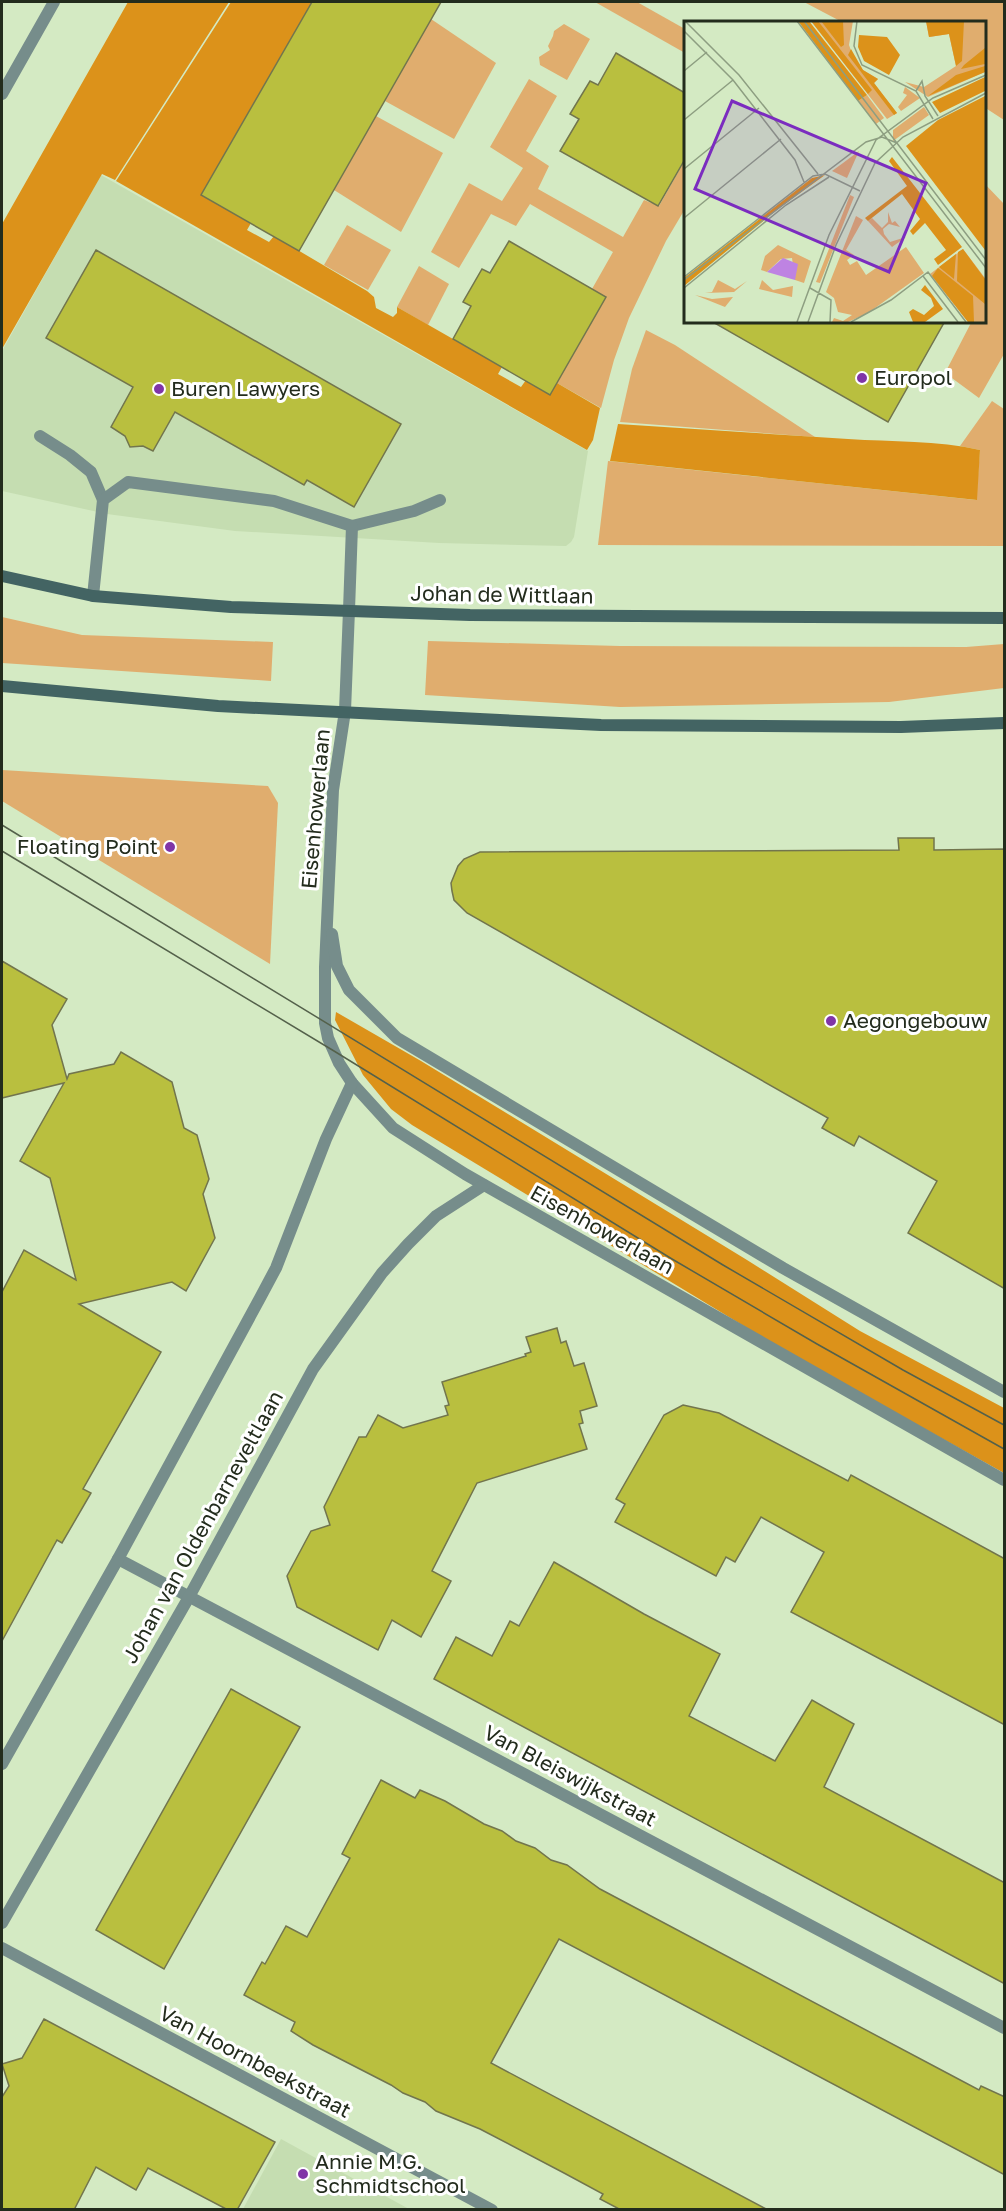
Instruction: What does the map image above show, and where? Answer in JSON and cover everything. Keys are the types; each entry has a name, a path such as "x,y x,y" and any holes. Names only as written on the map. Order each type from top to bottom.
{"main road":[{"name":"Johan de Wittlaan","path":"2,576 93,596 231,607 470,615 1005,618"},
{"path":"2,686 218,706 601,725 901,728 1005,723"}],"street":[{"path":"2,94 54,2"},
{"path":"40,436 91,472 103,500 93,596"},
{"path":"103,500 128,482 274,501 352,526 414,511 440,500"},
{"name":"Eisenhowerlaan","path":"352,526 345,711 333,790 325,1023 328,1038 339,1063 352,1083 393,1128 484,1185 1005,1480"},
{"name":"Eisenhowerlaan","path":"328,910 337,966 349,990 397,1038 783,1268 1005,1392"},
{"path":"2,1764 118,1559 276,1268 326,1139 352,1083"},
{"name":"Johan van Oldenbarneveltlaan","path":"2,1923 189,1597 313,1369 382,1273 408,1244 436,1216 484,1185"},
{"name":"Van Bleiswijkstraat","path":"118,1559 1005,2028"},
{"name":"Van Hoornbeekstraat","path":"2,1948 492,2210"}],"shaded area":[{"path":"128,2 229,2 115,180 102,174 2,349 2,224"},
{"path":"231,2 312,2 201,195 251,223 247,230 269,242 274,236 367,291 374,297 376,308 393,317 397,313 397,307 502,367 498,374 521,387 526,380 550,394 557,383 600,408 593,440 587,450 116,181"},
{"path":"595,2 637,2 684,28 684,52"},
{"path":"804,2 1004,2 1004,120 985,108 985,21 840,21"},
{"path":"431,19 496,63 454,139 385,101"},
{"path":"564,24 590,39 567,80 540,65 539,57 550,50 548,46 554,31"},
{"path":"529,79 557,96 526,151 549,166 538,189 623,237 644,200 659,206 684,162 684,211 666,241 629,318 614,360 601,408 557,383 606,297 592,289 613,252 530,204 516,226 491,214 459,268 431,252 469,183 502,201 523,168 490,147"},
{"path":"376,116 443,153 401,232 334,190"},
{"path":"101,175 588,451 574,537 571,542 566,546 439,543 235,531 107,514 2,491 2,351"},
{"path":"985,184 1004,204 1004,354 979,398 945,373 971,322 985,322"},
{"path":"347,225 391,250 368,290 324,265"},
{"path":"419,266 449,284 428,325 397,307"},
{"path":"646,330 675,345 815,437 620,422 632,369"},
{"path":"992,401 1004,409 1004,546 598,545 608,461 976,500 980,450 960,446"},
{"path":"618,424 931,443 980,450 977,500 610,461"},
{"path":"2,617 82,635 273,642 271,681 2,663"},
{"path":"428,641 620,646 966,647 1004,644 1004,688 889,702 620,707 425,695"},
{"path":"2,770 268,786 278,803 270,964 2,801"},
{"path":"336,1012 421,1061 860,1331 1004,1408 1004,1473 790,1354 412,1125 391,1109 363,1075 335,1020"},
{"name":"Annie M.G. Schmidtschool","path":"281,2139 409,2209 243,2209"}],"building":[{"path":"312,2 441,2 299,251 201,195"},
{"path":"616,53 684,92 684,161 658,206 560,151 579,119 570,114 590,81 598,85"},
{"path":"509,241 606,297 550,395 453,339 471,306 463,302 482,269 490,273"},
{"path":"96,250 401,424 354,507 307,480 304,485 175,412 153,451 143,446 130,447 125,436 111,427 133,387 46,338"},
{"name":"Europol","path":"713,322 944,322 888,422"},
{"name":"Aegongebouw","path":"898,838 934,838 934,850 1005,849 1005,1289 908,1233 937,1181 859,1136 854,1146 822,1128 828,1118 467,913 454,900 451,883 458,866 464,859 480,852 899,850"},
{"path":"2,961 67,999 52,1025 67,1079 69,1074 114,1064 121,1052 172,1082 184,1128 197,1135 209,1179 203,1194 215,1238 186,1291 172,1282 79,1304 161,1352 83,1489 91,1493 62,1543 57,1540 2,1641 2,1292 24,1250 76,1280 50,1178 20,1161 64,1083 2,1098"},
{"path":"557,1328 561,1343 566,1341 574,1366 584,1363 597,1406 580,1411 583,1423 579,1424 587,1449 477,1483 432,1571 451,1581 421,1637 392,1620 378,1650 297,1607 287,1576 311,1531 330,1525 324,1507 359,1437 366,1437 378,1415 403,1428 448,1415 445,1406 449,1405 442,1382 526,1356 525,1354 531,1352 526,1337"},
{"path":"683,1405 719,1413 848,1481 851,1475 1005,1559 1005,1725 791,1612 824,1552 761,1517 735,1562 726,1557 716,1576 615,1522 625,1504 616,1499 664,1415"},
{"path":"554,1562 644,1614 720,1654 689,1716 775,1761 812,1700 854,1724 824,1787 1005,1883 1005,1984 434,1679 456,1637 492,1656 510,1621 519,1626"},
{"path":"231,1689 300,1727 164,1969 96,1930"},
{"path":"381,1780 415,1798 420,1790 445,1801 484,1824 502,1831 516,1841 535,1848 551,1860 567,1865 600,1889 979,2090 981,2086 1005,2097 1005,2175 559,1939 491,2063 768,2210 621,2210 600,2199 603,2194 564,2173 480,2129 436,2111 425,2102 403,2093 313,2045 291,2031 295,2022 244,1995 262,1962 265,1964 286,1926 307,1937 350,1858 342,1854"},
{"path":"44,2019 275,2142 237,2210 228,2210 148,2168 136,2190 96,2167 74,2210 2,2210 2,2097 9,2086 2,2064 22,2058"}],"tram line":[{"path":"2,825 723,1265 903,1370 1004,1425"},
{"path":"2,851 334,1051 672,1259 1004,1449"}],"place":[{"name":"Europol","path":"862,378"},
{"name":"Buren Lawyers","path":"159,389"},
{"name":"Floating Point","path":"170,847"},
{"name":"Aegongebouw","path":"831,1021"},
{"name":"Annie M.G. Schmidtschool","path":"303,2174"}]}
